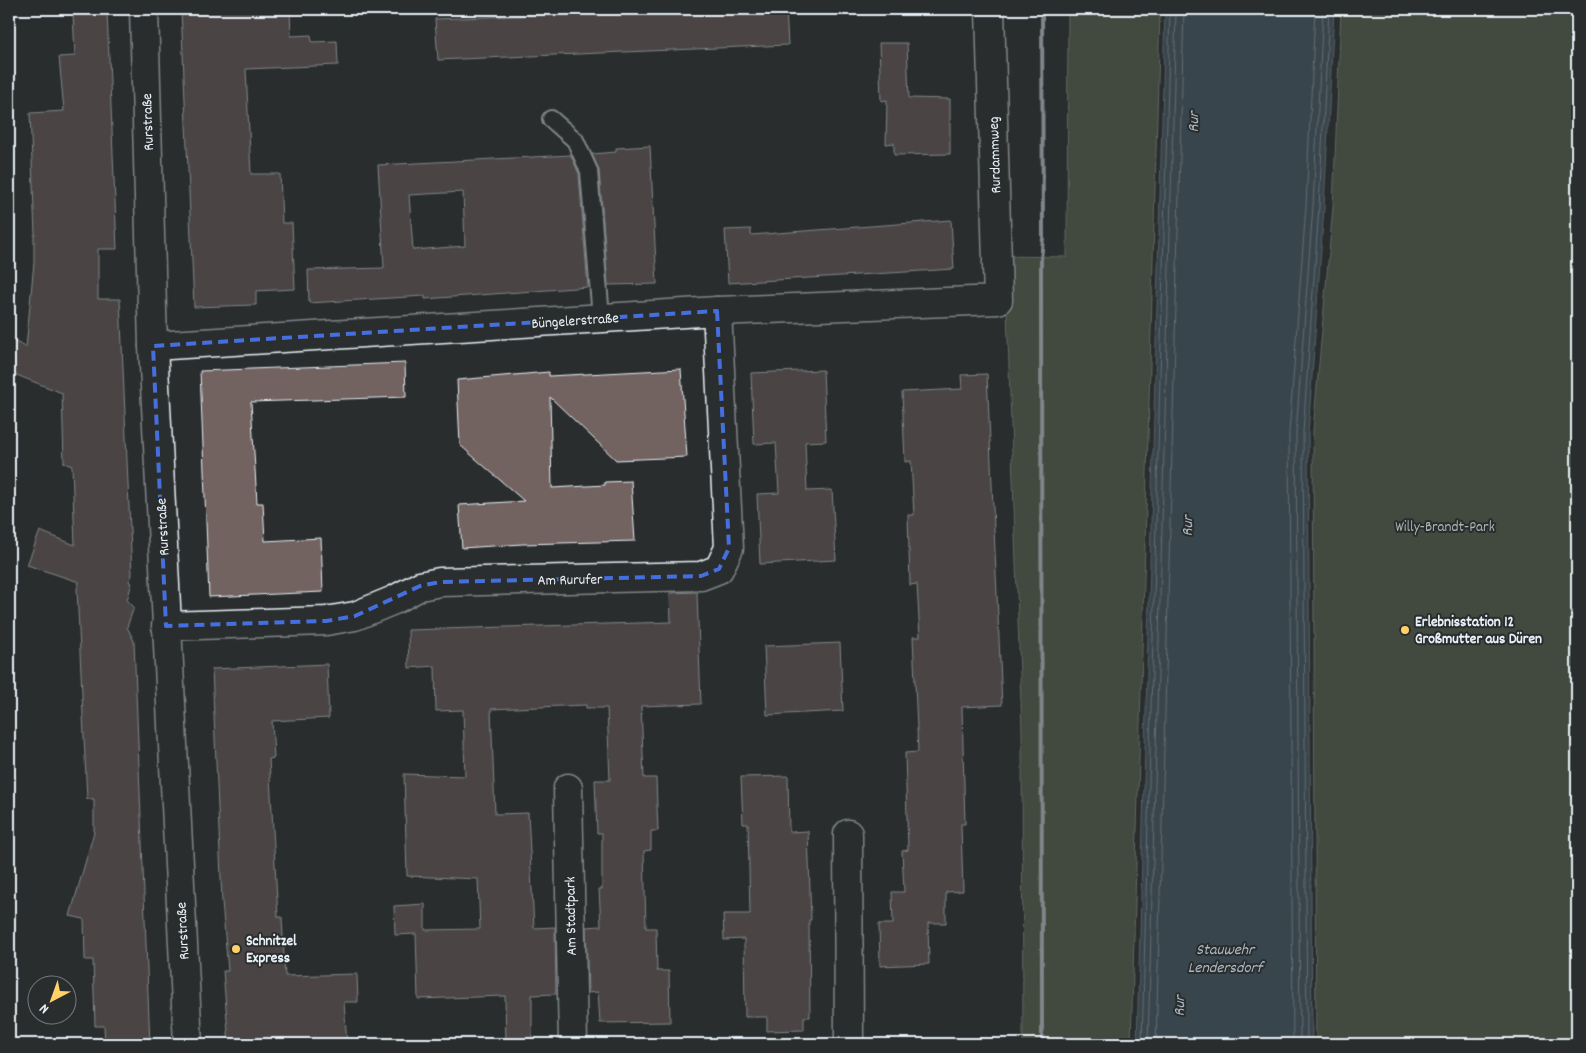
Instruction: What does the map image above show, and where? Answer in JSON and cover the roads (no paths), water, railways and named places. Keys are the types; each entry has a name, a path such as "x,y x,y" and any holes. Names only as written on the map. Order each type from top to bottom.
{"street":[{"name":"Rurstraße","path":"144,9 153,346 188,1044"},
{"name":"Rurdammweg","path":"990,9 998,300"},
{"name":"Büngelerstraße","path":"153,346 717,311 998,300"},
{"name":"Am Rurufer","path":"166,626 326,621 355,616 394,600 420,586 440,582 701,576 720,569 729,548 717,311"},
{"name":"Am Stadtpark","path":"568,788 573,1044"},
{"path":"848,834 849,1044"}],"lane":[{"path":"551,119 575,140 589,171 602,318"}],"water":[{"name":"Stauwehr Lendersdorf","path":"1165,9 1334,9 1324,207 1308,433 1312,1044 1137,1044"}],"railway":[{"path":"1042,9 1042,1044"}],"place":[{"name":"Erlebnisstation 12 Großmutter aus Düren","path":"1405,630"},
{"name":"Schnitzel Express","path":"236,949"}],"water label":[{"name":"Rur","path":"1192,122"},
{"name":"Rur","path":"1186,526"},
{"name":"Rur","path":"1178,1006"}],"park label":[{"name":"Willy-Brandt-Park","path":"1445,526"}]}
